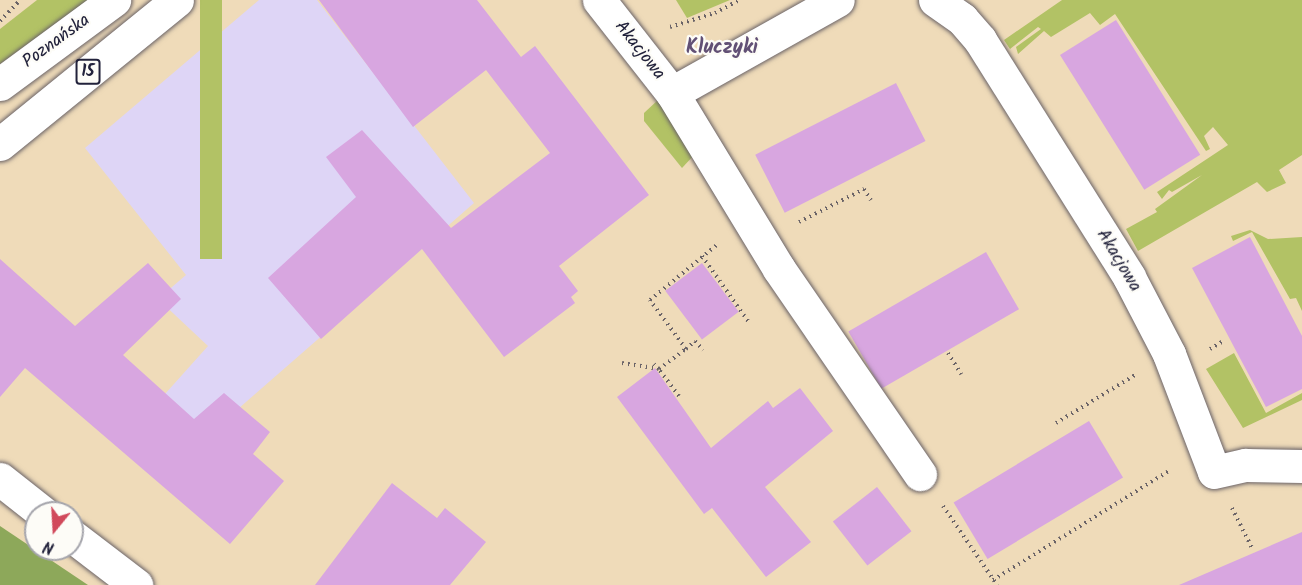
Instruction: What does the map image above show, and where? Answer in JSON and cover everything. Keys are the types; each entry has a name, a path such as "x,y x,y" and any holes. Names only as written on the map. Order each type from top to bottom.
{"street":[{"name":"Poznańska","path":"0,84 114,0"},
{"name":"15","path":"0,144 177,0"},
{"name":"Akacjowa","path":"599,0 672,93 838,0"},
{"name":"Akacjowa","path":"935,0 972,30 1027,110 1129,277 1169,354 1214,472 1254,464 1302,466"},
{"path":"672,93 745,212 920,474"},
{"path":"0,479 28,501"},
{"path":"84,545 136,585"}],"path":[{"path":"0,21 20,0"},
{"path":"665,28 715,13 739,0"},
{"path":"686,349 650,300 730,234 745,212"},
{"path":"702,256 748,321"},
{"path":"622,363 659,369 695,341 703,350"},
{"path":"948,353 961,374"},
{"path":"1056,423 1169,354"},
{"path":"654,364 679,396"},
{"path":"993,580 1206,449"},
{"path":"920,474 997,585"}],"shaded area":[{"path":"259,0 317,0 474,203 207,436 165,394 208,346 158,299 186,275 85,148"}],"green space":[{"path":"37,0 88,0 0,64 0,29"},
{"path":"200,0 222,0 222,259 200,259"},
{"path":"676,0 730,0 687,18"},
{"path":"1062,0 1302,0 1302,155 1279,170 1286,183 1267,192 1257,182 1138,251 1126,229 1157,212 1155,209 1202,175 1172,192 1169,190 1162,199 1157,192 1228,145 1213,127 1204,136 1210,149 1206,151 1115,14 1100,25 1090,13 1051,37 1044,31 1018,54 1016,47 1041,29 1038,27 1010,49 1004,40"},
{"path":"659,99 695,154 682,168 644,121 644,113"},
{"path":"1250,230 1268,239 1302,237 1302,311 1296,298 1290,299 1252,232 1233,241 1231,236"},
{"path":"1234,353 1266,413 1302,393 1302,400 1243,428 1206,369"},
{"path":"0,526 24,542 24,561 52,561 88,585 0,585"}],"building":[{"path":"319,0 477,0 521,57 535,46 649,195 559,266 578,291 571,297 575,303 504,357 422,249 321,339 268,278 356,197 326,157 362,130 451,228 550,153 486,70 413,127"},
{"path":"1116,20 1200,155 1144,190 1060,55"},
{"path":"896,83 926,141 785,213 755,155"},
{"path":"1250,237 1302,336 1302,389 1266,407 1192,268"},
{"path":"986,252 1019,309 881,389 848,332"},
{"path":"0,259 75,326 148,263 181,299 123,355 194,419 224,393 270,432 253,454 284,481 230,544 25,368 0,397"},
{"path":"702,263 739,312 702,339 665,291"},
{"path":"655,368 711,448 768,401 773,408 800,388 833,431 765,487 811,542 766,577 712,508 704,514 617,397"},
{"path":"1089,421 1123,478 988,559 954,502"},
{"path":"392,483 437,518 445,508 486,542 450,585 315,585"},
{"path":"877,487 911,531 867,566 833,521"},
{"path":"1302,532 1302,585 1179,585"}],"district":[{"name":"Kluczyki","path":"722,48"}]}
